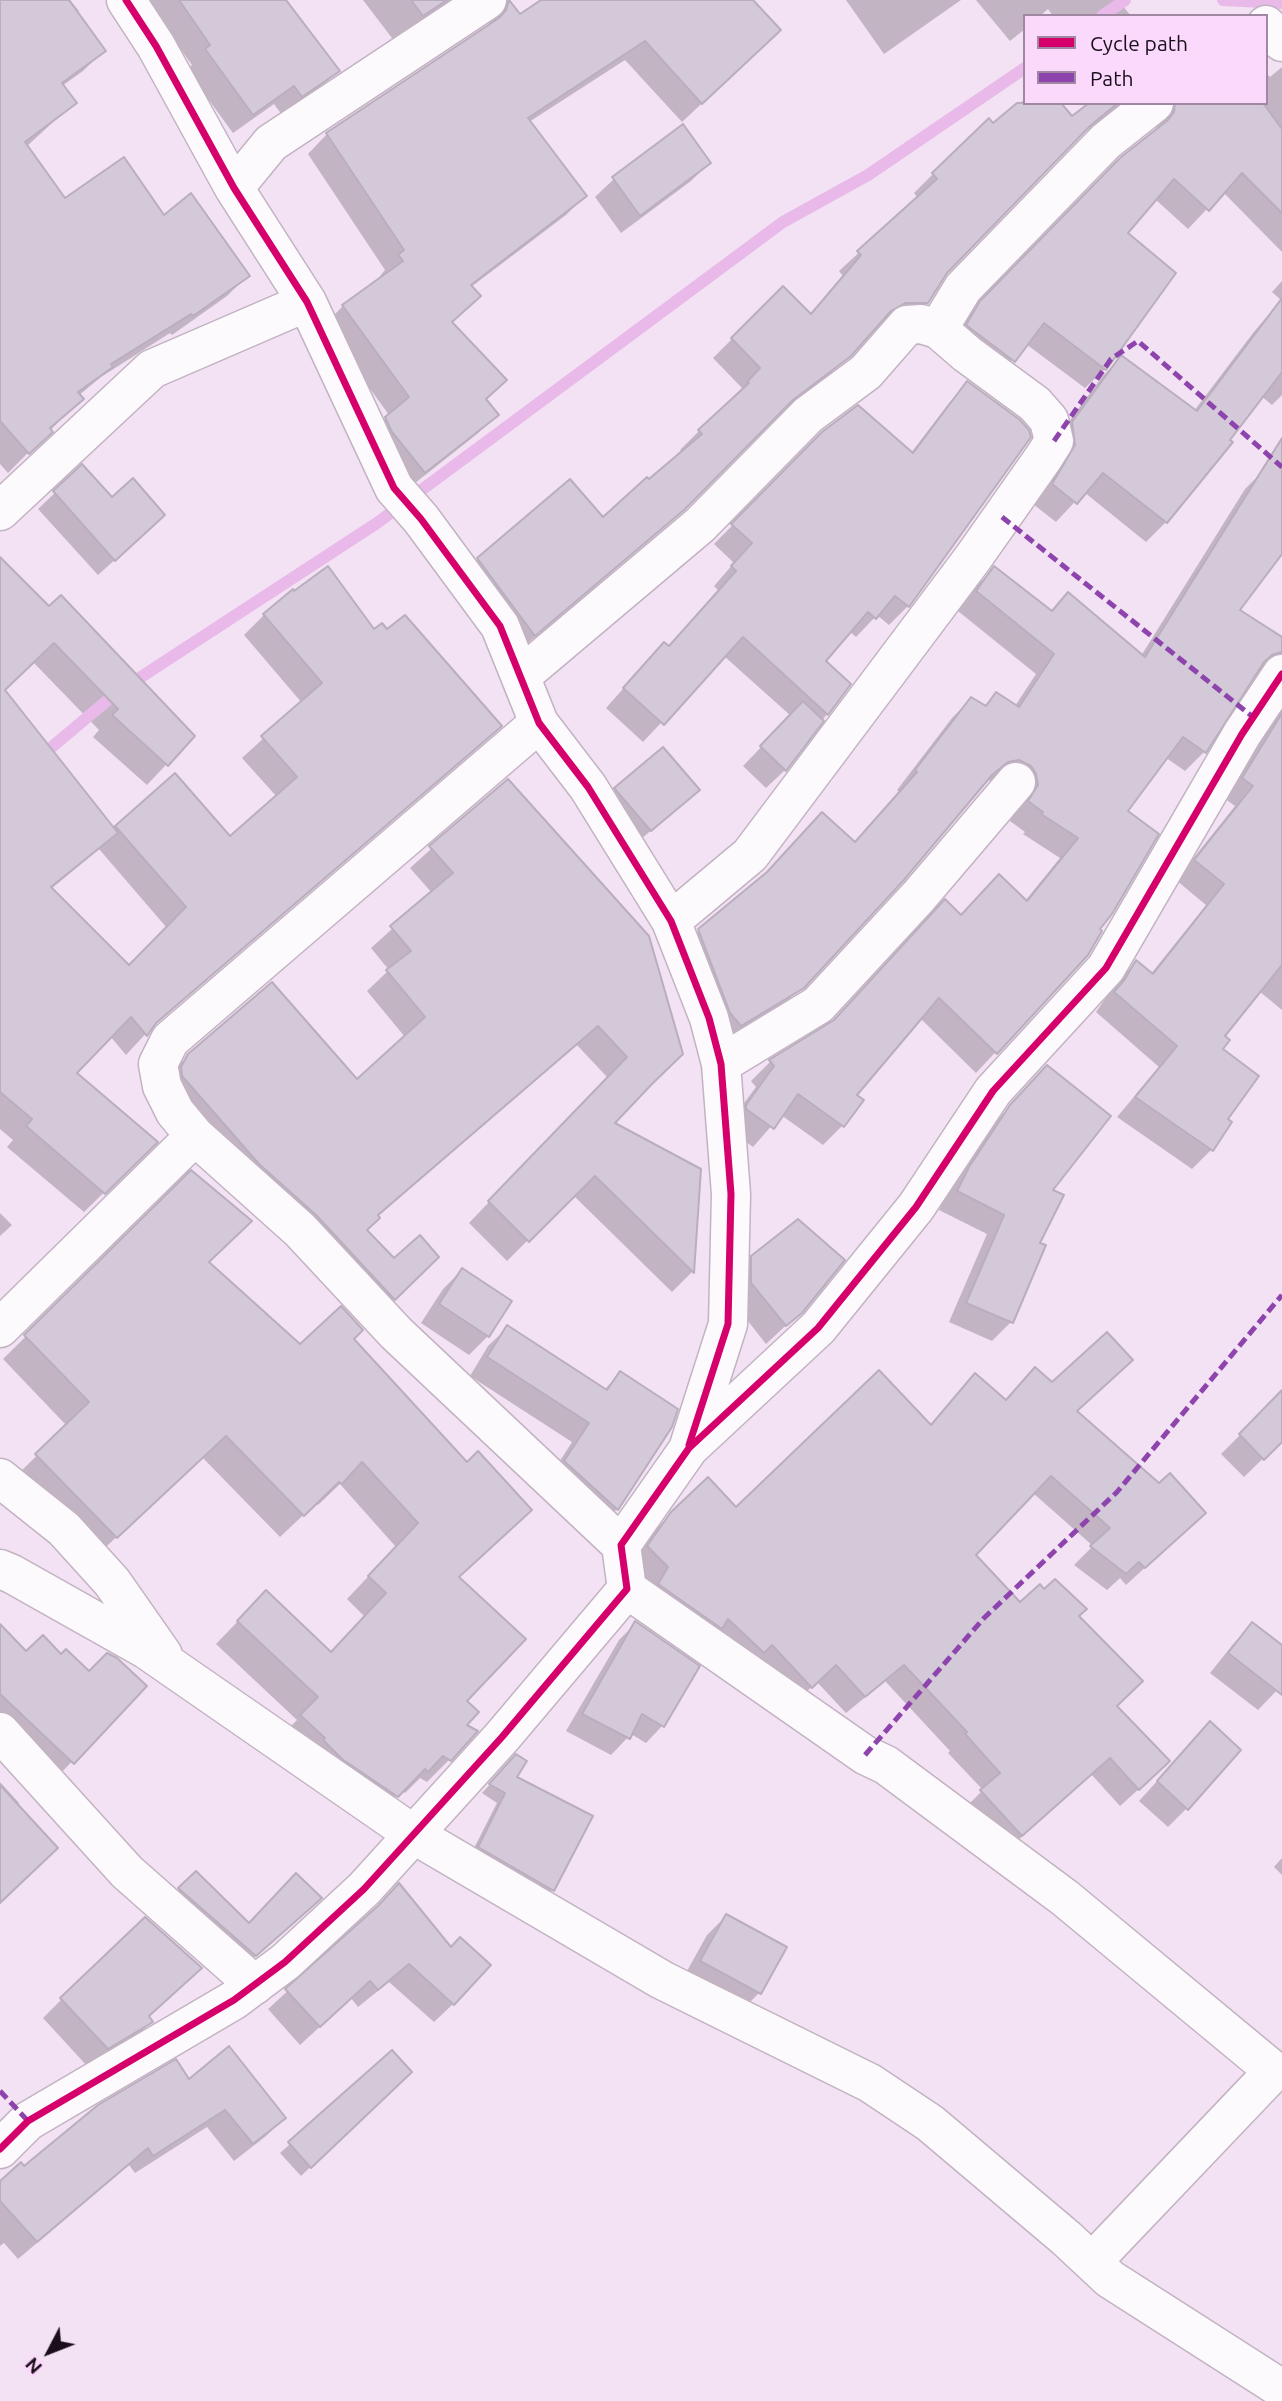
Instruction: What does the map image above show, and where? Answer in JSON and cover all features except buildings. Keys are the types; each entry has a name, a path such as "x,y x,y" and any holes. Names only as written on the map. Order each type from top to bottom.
{"street":[{"path":"126,0 156,46 234,188 307,302 394,488 421,519 500,626 539,723 588,787 671,921 709,1018 721,1064 731,1194 728,1324 688,1448"},
{"path":"234,188 271,143 487,0"},
{"path":"938,328 963,288 1106,141 1151,105"},
{"path":"2,503 60,457 152,369 307,302"},
{"path":"520,676 701,524 808,415 866,372 907,325 921,324 938,328 967,354 1035,404 1049,420 1054,441 973,558 750,855 671,921"},
{"path":"621,1545 688,1448 818,1328 916,1207 993,1091 1106,968 1242,734 1282,674"},
{"path":"539,723 170,1040 158,1064 162,1086 175,1112 195,1136 300,1230 396,1333 621,1545 627,1589 865,1755 886,1765 1065,1898 1274,2071 1092,2262"},
{"path":"721,1064 818,1005 919,897 1016,782"},
{"path":"0,1328 195,1136"},
{"path":"0,1478 64,1529 112,1582 173,1668"},
{"path":"0,1569 136,1644 413,1834 662,1980 870,2083 930,2123 1110,2280 1282,2389"},
{"path":"0,2149 28,2121 234,2000 285,1962 364,1889 502,1737 627,1589"},
{"path":"0,1732 127,1872 255,1985"}],"waterway":[{"path":"1105,14 1125,0"},
{"path":"1223,0 1282,3"},
{"path":"40,757 115,694 377,523 783,222 868,175 1023,69"}],"marked path":[{"path":"1054,441 1111,359 1138,341 1282,467"},
{"path":"1002,517 1253,717"},
{"path":"865,1755 984,1618 1117,1492 1282,1295"},
{"path":"0,2091 28,2121"}],"cycle path":[{"path":"126,0 156,46 234,188 307,302 394,488 421,519 500,626 539,723 588,787 671,921 709,1018 721,1064 731,1194 728,1324 689,1445"},
{"path":"0,2149 28,2121 234,2000 285,1962 364,1889 502,1737 627,1589 621,1545 689,1448 818,1328 916,1207 993,1091 1106,968 1242,734 1282,674"}]}
